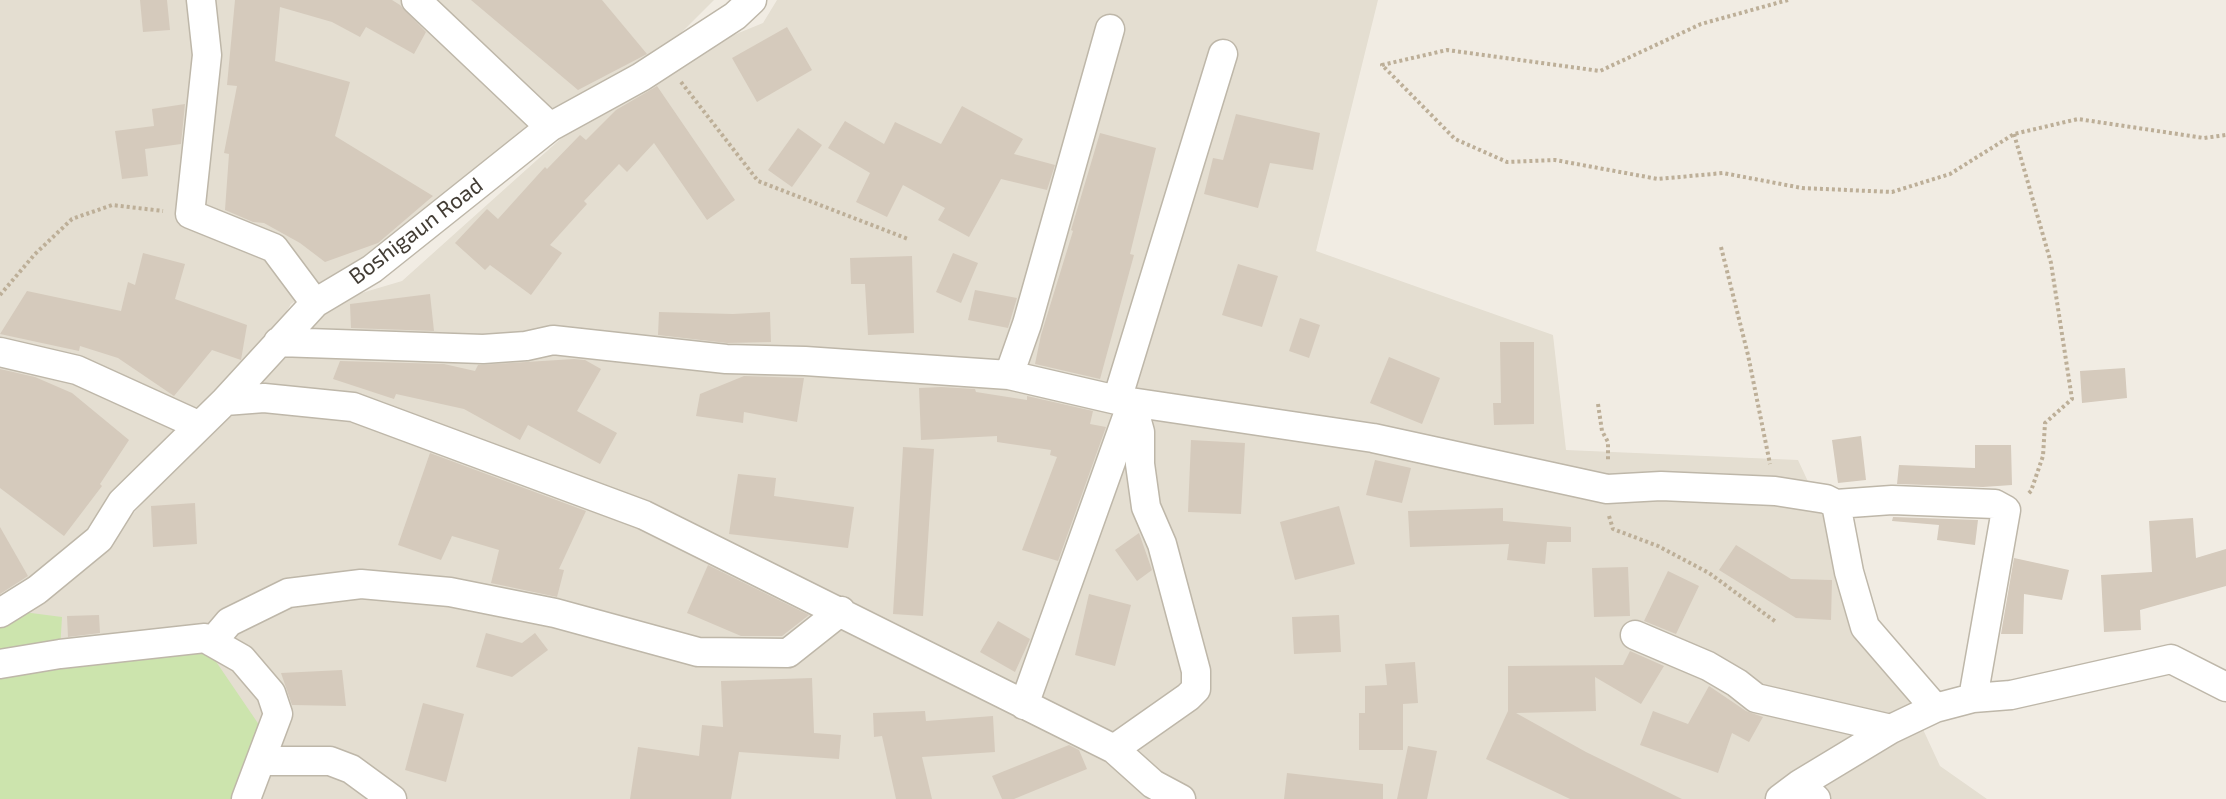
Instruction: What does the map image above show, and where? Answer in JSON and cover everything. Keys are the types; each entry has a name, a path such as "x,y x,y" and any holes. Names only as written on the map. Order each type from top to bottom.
{"street":[{"path":"201,0 207,55 190,214 274,248 315,303"},
{"path":"416,0 550,127"},
{"name":"Boshigaun Road","path":"0,613 37,590 99,539 122,502 225,400 315,303 372,269 550,127 641,77 735,16 752,0"},
{"path":"1009,375 1066,187 1110,28"},
{"path":"1024,705 1125,401 1223,54"},
{"path":"278,342 483,349 526,346 553,340 726,359 805,361 1009,375 1125,401 1373,438 1607,489 1661,486 1775,491 1826,499 1836,504 1892,500 1995,504 2006,510 1973,698"},
{"path":"0,352 77,370 198,425"},
{"path":"225,400 264,398 353,407 644,515 842,611 1024,705 1114,748 1153,784 1181,799"},
{"path":"1114,748 1188,697 1196,688 1196,671 1162,544 1146,507 1140,464 1140,432 1125,401"},
{"path":"1836,504 1849,572 1866,627 1935,708"},
{"path":"212,642 229,622 288,593 361,584 450,592 555,612 698,652 788,653 842,611"},
{"path":"1635,635 1708,666 1737,683 1756,698 1891,729"},
{"path":"0,664 60,654 205,638 242,659 272,693 278,714 246,799"},
{"path":"1798,794 1891,729 1935,708 1973,698 2011,695 2171,659 2226,687"},
{"path":"261,761 330,761 351,769 392,799"}],"path":[{"path":"1788,0 1701,24 1600,71 1447,51 1382,65 1455,138 1507,162 1555,160 1658,179 1723,173 1802,188 1892,192 1950,174 2014,134 2078,119 2204,138 2226,135"},
{"path":"664,60 758,181 909,239"},
{"path":"2006,510 2031,491 2043,456 2045,423 2072,399 2051,263 2014,134"},
{"path":"0,295 35,254 72,219 112,205 190,214"},
{"path":"1721,247 1748,355 1775,491"},
{"path":"1598,404 1602,430 1608,442 1608,512 1613,530 1658,546 1708,573 1776,622"}],"shaded area":[{"path":"0,0 714,0 660,54 370,258 338,272 291,304 270,339 90,531 0,608"},
{"path":"777,0 1378,0 1316,251 1553,335 1566,450 1798,460 1940,766 1987,799 242,799 60,650 19,612 108,542 188,452 313,321 348,297 402,281 595,108 719,41 763,23"}],"green space":[{"path":"0,609 62,617 60,650 202,641 268,738 244,799 0,799"}],"building":[{"path":"140,0 167,0 170,30 143,32"},
{"path":"235,0 392,0 400,5 426,32 414,54 366,27 360,37 332,22 280,7 275,61 350,82 335,136 433,196 378,243 325,262 300,243 264,223 253,222 225,210 229,154 224,153 237,86 227,85"},
{"path":"471,0 602,0 647,54 578,90"},
{"path":"787,27 812,70 757,102 732,58"},
{"path":"657,86 735,200 707,220 654,143 627,172 619,164 584,201 587,204 550,245 562,253 531,295 490,265 485,270 455,243 487,209 498,219 545,167 547,169 580,135 586,140 616,110"},
{"path":"185,104 181,144 145,149 148,176 122,179 115,131 154,126 152,109"},
{"path":"962,106 1023,139 1014,154 1055,165 1047,190 1001,179 969,237 938,220 945,208 903,185 887,217 856,202 870,173 828,148 845,121 884,144 895,122 941,144"},
{"path":"1236,114 1320,133 1313,170 1270,163 1258,208 1204,194 1213,158 1223,160"},
{"path":"798,128 822,145 792,187 768,170"},
{"path":"1100,133 1156,148 1130,254 1134,255 1100,379 1035,364 1041,335"},
{"path":"143,253 185,264 175,299 247,325 241,360 212,350 174,396 118,358 80,346 79,351 0,334 27,291 121,311 128,282 135,285"},
{"path":"953,253 978,263 961,303 936,292"},
{"path":"912,256 914,333 868,335 865,284 851,284 850,258"},
{"path":"1238,264 1278,276 1262,327 1222,315"},
{"path":"975,290 1017,298 1008,328 968,320"},
{"path":"430,294 434,331 351,328 350,304"},
{"path":"659,312 733,314 770,312 771,342 727,343 658,335"},
{"path":"1300,318 1320,325 1309,358 1289,351"},
{"path":"1500,342 1534,342 1534,424 1494,425 1493,403 1501,403"},
{"path":"1389,357 1440,378 1422,424 1370,403"},
{"path":"585,360 601,369 577,411 617,433 600,464 528,425 520,440 464,409 396,394 394,399 333,379 340,361 444,364 475,371 478,365"},
{"path":"2125,368 2127,398 2082,403 2080,371"},
{"path":"0,369 35,377 72,393 129,440 100,484 102,486 64,536 0,488"},
{"path":"744,376 804,378 797,422 744,412 743,423 696,416 700,394"},
{"path":"919,388 975,389 976,392 1027,400 1027,396 1093,411 1090,424 1106,427 1058,561 1022,550 1057,457 1050,455 1051,450 997,442 997,436 921,440"},
{"path":"1861,436 1866,480 1838,483 1832,440"},
{"path":"1191,440 1245,443 1241,514 1188,512"},
{"path":"1975,445 2011,445 2012,485 1983,487 1897,484 1899,465 1975,468"},
{"path":"903,447 934,449 923,616 893,614"},
{"path":"430,453 586,511 559,569 564,570 557,597 491,583 499,550 452,536 441,560 398,545"},
{"path":"1375,460 1411,468 1402,503 1366,495"},
{"path":"738,474 776,478 774,496 854,507 848,548 729,534"},
{"path":"195,503 197,544 153,547 151,506"},
{"path":"1339,506 1355,564 1295,580 1280,522"},
{"path":"1503,508 1503,521 1571,527 1571,542 1547,542 1545,564 1507,560 1509,544 1410,547 1408,511"},
{"path":"1893,517 1978,520 1975,545 1937,540 1939,525 1892,521"},
{"path":"2193,518 2196,558 2226,549 2226,586 2140,610 2141,630 2104,632 2101,575 2152,572 2149,521"},
{"path":"0,527 28,576 0,594"},
{"path":"1139,533 1152,570 1137,581 1115,550"},
{"path":"1736,545 1791,579 1832,580 1831,620 1796,618 1719,570"},
{"path":"2014,558 2069,570 2062,600 2024,594 2023,634 2001,634"},
{"path":"708,565 809,615 782,636 741,636 687,613"},
{"path":"1628,567 1630,616 1594,617 1592,568"},
{"path":"1668,571 1699,586 1676,634 1644,621"},
{"path":"1089,594 1131,605 1115,666 1075,655"},
{"path":"99,615 100,633 68,637 67,616"},
{"path":"1339,615 1341,652 1294,654 1292,617"},
{"path":"998,621 1030,639 1015,672 980,652"},
{"path":"486,633 522,643 535,633 548,650 512,677 476,667"},
{"path":"1630,651 1664,666 1641,704 1595,677 1596,711 1516,713 1586,752 1682,799 1570,799 1486,759 1508,711 1508,666 1623,665"},
{"path":"1415,662 1418,703 1403,704 1403,750 1359,750 1359,713 1365,713 1365,686 1387,685 1385,664"},
{"path":"342,670 346,706 292,705 281,673"},
{"path":"812,678 814,733 841,735 839,759 739,752 731,799 630,799 638,747 699,756 702,725 723,727 721,681"},
{"path":"1709,686 1746,711 1763,717 1749,742 1732,733 1718,773 1640,745 1653,711 1688,724"},
{"path":"423,703 464,714 446,782 405,770"},
{"path":"925,711 926,721 993,716 995,752 922,757 932,799 896,799 882,736 874,737 873,713"},
{"path":"1069,745 1079,750 1087,769 1014,799 1002,799 992,776"},
{"path":"1408,746 1437,751 1427,799 1397,799"},
{"path":"1287,773 1383,784 1383,799 1284,799"}]}
